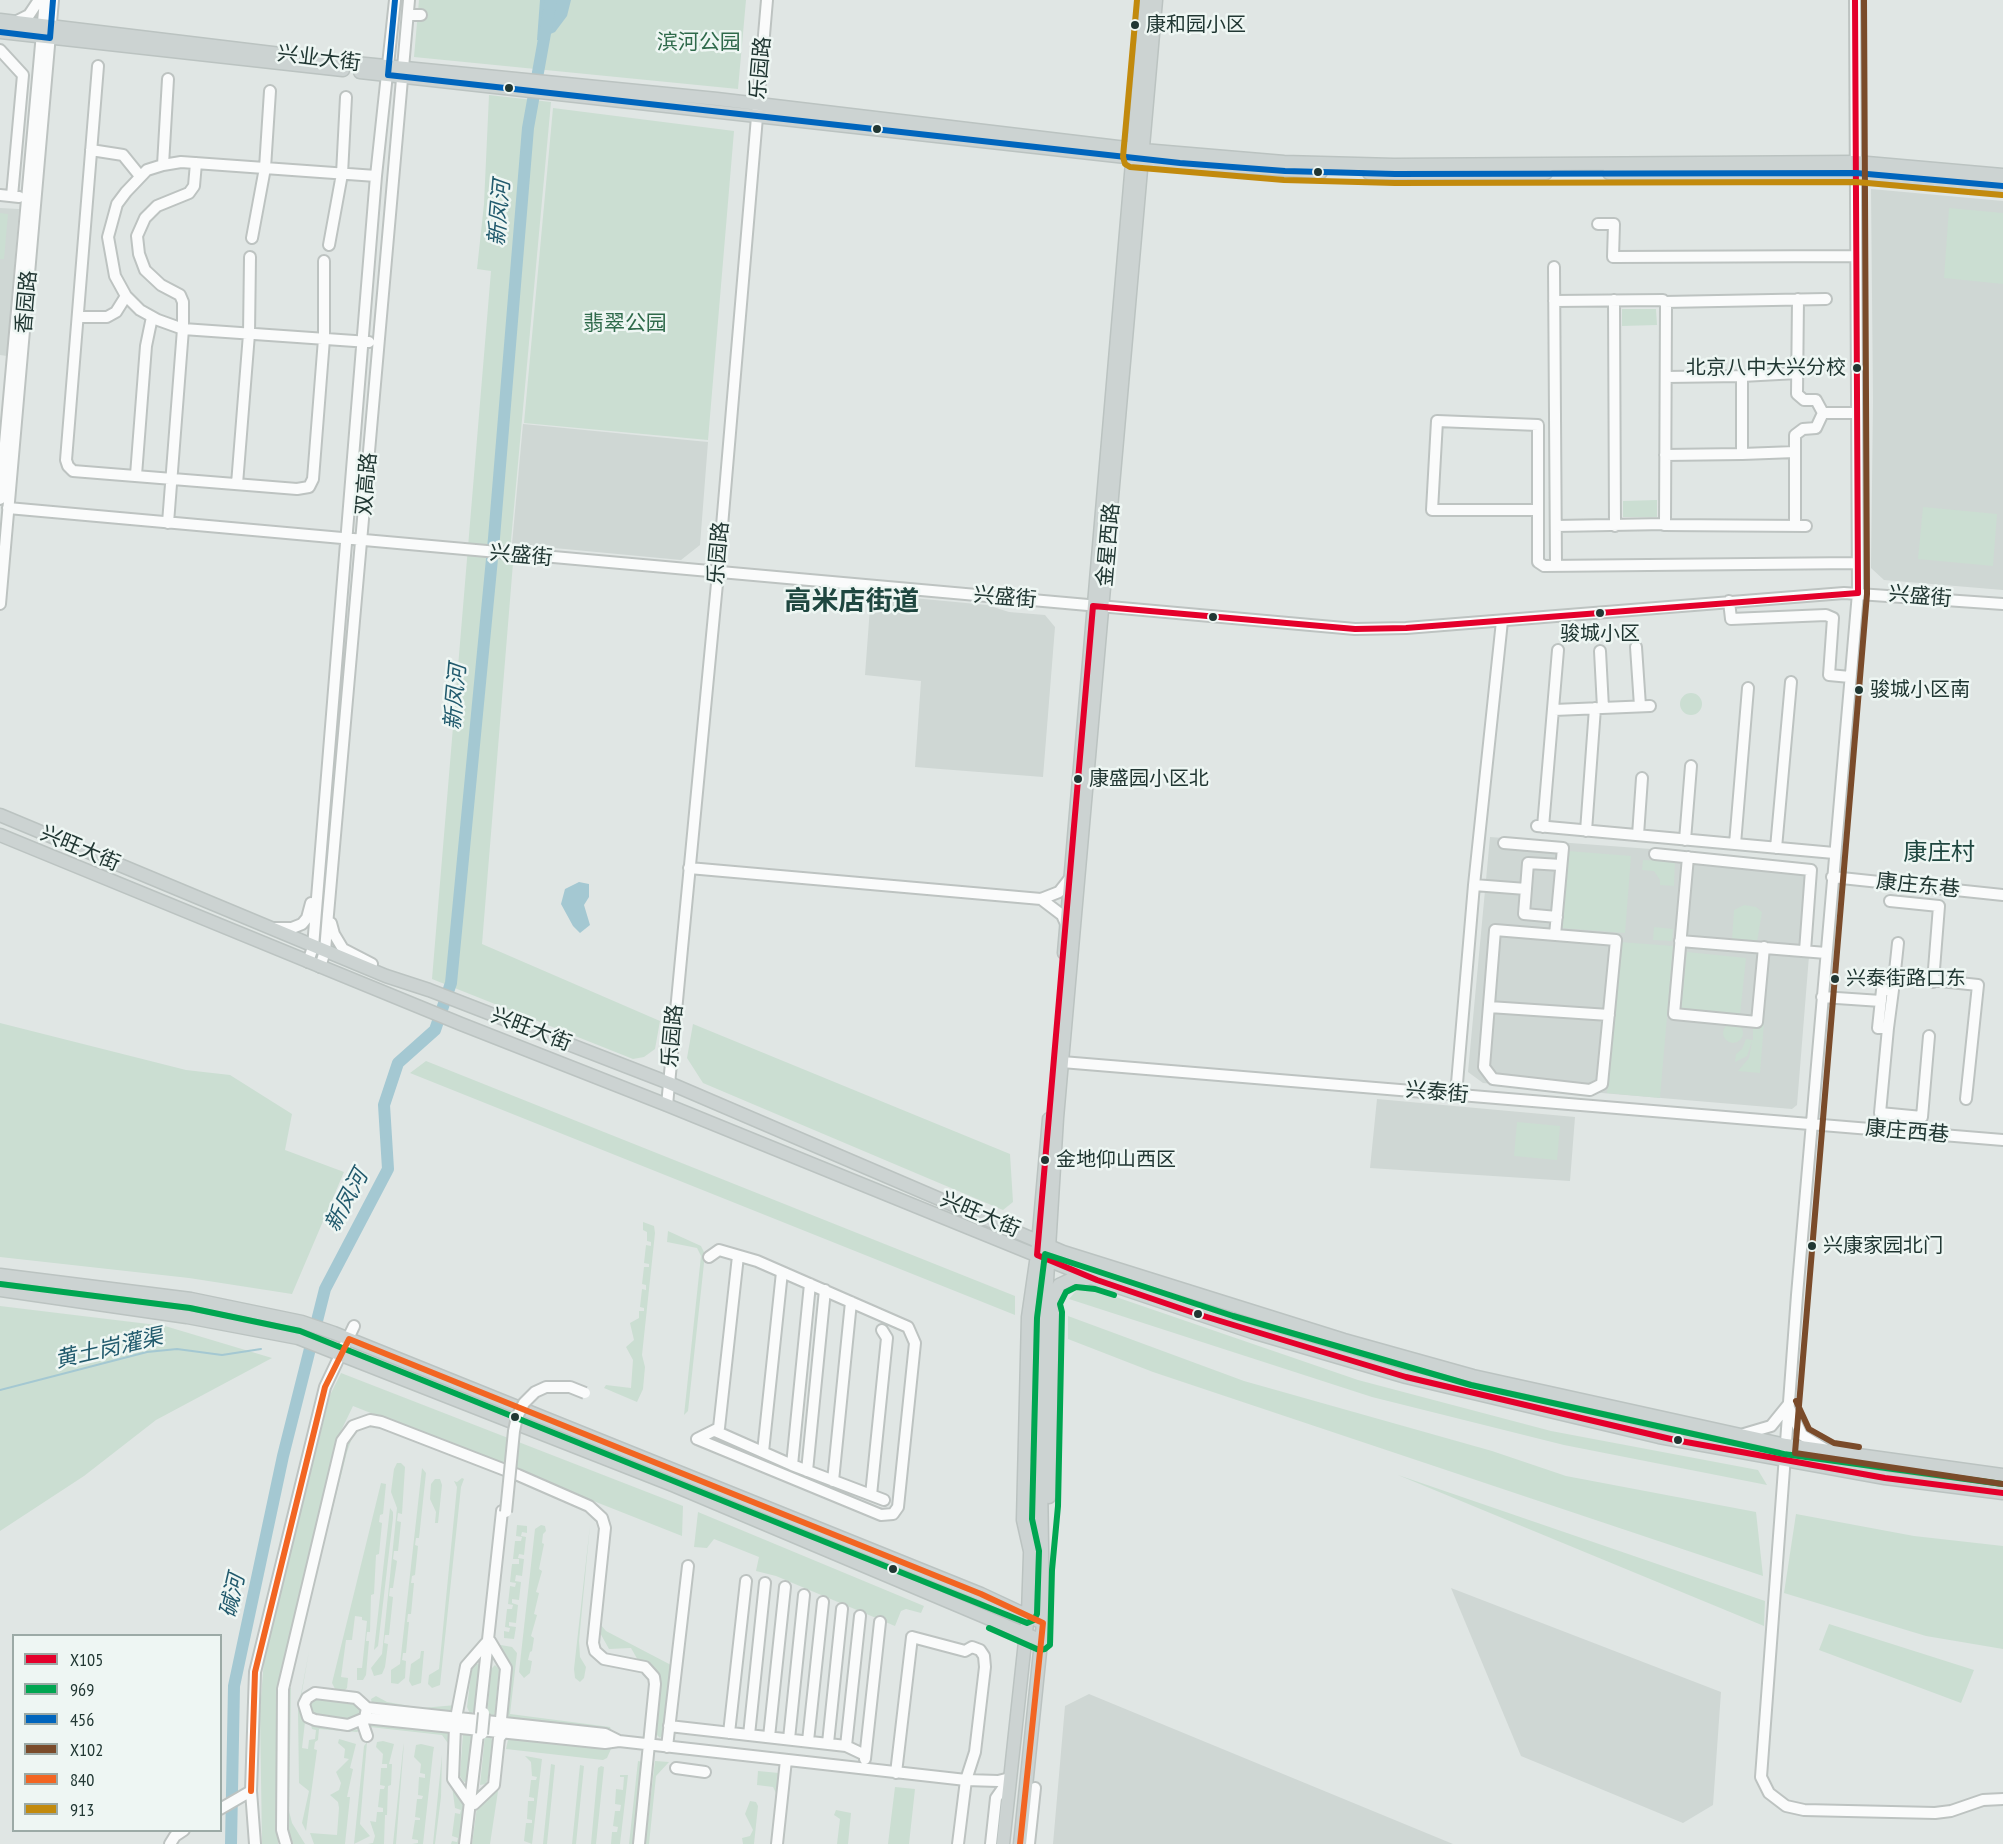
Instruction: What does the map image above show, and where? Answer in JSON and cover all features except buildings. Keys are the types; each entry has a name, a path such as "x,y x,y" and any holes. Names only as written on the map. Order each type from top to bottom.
{"main road":[{"name":"金星西路","path":"1138,154 1146,0"},
{"name":"金星西路","path":"1042,1250 1062,1062 1098,607 1138,154 1156,0"},
{"name":"兴业大街","path":"0,20 46,31"},
{"name":"兴业大街","path":"0,32 46,31 1138,154 1394,165 1856,167 2003,175"},
{"name":"兴业大街","path":"1856,167 2003,186"},
{"name":"金星西路","path":"1020,1844 1043,1623 1041,1475 1045,1287 1042,1250 1070,878 1098,607"},
{"name":"兴旺大街","path":"0,815 319,949 669,1083 1042,1250 1097,1280 1252,1332 1406,1377 1659,1437 1785,1461 2003,1493"},
{"name":"兴旺大街","path":"0,835 420,1008 1042,1250 1462,1373 1674,1422 1744,1434 1785,1445 2003,1475"},
{"path":"272,929 280,942 272,947"},
{"path":"340,975 338,964 347,960"},
{"path":"1003,1844 1028,1614 1030,1551 1023,1520 1028,1317 1042,1250"},
{"path":"0,1275 191,1299 302,1322 985,1596 1028,1614 1043,1623"},
{"path":"1044,1330 1050,1304 1059,1285 1074,1278 1097,1280"},
{"path":"1043,1570 1049,1506 1053,1312 1045,1287"},
{"path":"0,1290 232,1324 298,1338 329,1348 675,1486 1042,1641"},
{"path":"186,1317 197,1313 200,1309 200,1305 191,1299"},
{"path":"232,1324 229,1314 243,1310"},
{"path":"972,1611 982,1608 985,1596"}],"street":[{"path":"15,22 29,15 39,0"},
{"name":"香园路","path":"0,604 46,31 45,0"},
{"name":"香园路","path":"0,499 26,197 46,31 53,0"},
{"name":"双高路","path":"319,949 321,861 376,176 394,0"},
{"name":"双高路","path":"314,965 328,914 363,541 409,0"},
{"name":"乐园路","path":"667,1105 718,573 767,0"},
{"path":"1855,0 1855,412 1858,593 1788,1405 1761,1777 1769,1792 1786,1806 1804,1810 1935,1813 1951,1811 1983,1800 2003,1799"},
{"path":"408,15 421,15"},
{"path":"0,50 23,75 12,196"},
{"path":"98,66 66,460 73,471 297,489 309,488 313,479 324,339 324,261"},
{"path":"163,165 168,79"},
{"path":"252,238 265,168 270,91"},
{"path":"329,245 342,174 346,98"},
{"path":"92,150 123,155 140,176"},
{"path":"376,176 196,163 163,165 147,170 117,204 108,237 115,276 126,296 140,310 152,317 183,329 379,343"},
{"path":"168,523 183,329 183,302 180,295 161,285 145,270 139,254 137,236 145,218 157,206 189,193 194,186 196,163"},
{"path":"0,195 26,197"},
{"path":"1598,224 1614,225 1613,257 1855,256"},
{"path":"237,484 249,334 250,257"},
{"path":"1554,267 1556,565"},
{"path":"78,317 107,317 116,312 126,296"},
{"path":"1798,299 1797,394 1803,400 1816,400 1823,413"},
{"path":"1554,301 1663,300 1664,302 1826,299"},
{"path":"1614,300 1615,526"},
{"path":"1664,302 1666,377 1664,525"},
{"path":"136,476 146,346 152,317"},
{"path":"1666,377 1797,373"},
{"path":"1742,376 1742,454"},
{"path":"1823,413 1855,412"},
{"path":"1556,526 1801,526 1795,435 1803,429 1816,428 1823,413"},
{"path":"1538,510 1432,510 1437,422 1538,425 1538,510 1538,562 1544,566 1857,563"},
{"path":"1665,455 1795,452"},
{"name":"兴盛街","path":"8,508 473,552 1355,628 1406,628 1729,601 1858,593 2003,604"},
{"path":"1729,601 1731,619 1826,615 1833,618 1829,675 1850,677"},
{"path":"1456,1095 1474,885 1502,621"},
{"path":"1554,710 1645,706 1636,647"},
{"path":"1558,650 1554,710 1540,827 1834,853"},
{"path":"1586,831 1599,708 1600,651"},
{"path":"1776,848 1791,682"},
{"path":"1735,844 1748,687"},
{"path":"1685,840 1691,766"},
{"path":"1638,836 1642,778"},
{"path":"1504,843 1563,848 1555,935"},
{"path":"1655,854 1811,870 1804,951"},
{"path":"1688,857 1674,1014 1757,1022 1764,947"},
{"path":"272,929 292,928 307,918 321,861"},
{"path":"1557,916 1524,914 1528,863 1561,865"},
{"path":"689,868 1041,900 1059,892 1070,878"},
{"name":"康庄东巷","path":"1832,877 2003,895"},
{"path":"1474,885 1526,889"},
{"path":"1041,900 1062,915 1066,924"},
{"path":"1890,902 1939,906 1933,982"},
{"path":"328,914 334,934 343,949 407,983"},
{"path":"1495,930 1555,935 1616,940 1602,1084 1590,1090 1493,1080 1484,1067 1495,930"},
{"path":"1680,941 1826,953"},
{"path":"1898,943 1880,1113 1922,1117 1929,1036"},
{"path":"1921,979 1978,985 1966,1099"},
{"path":"1888,1028 1878,1028 1882,990 1893,990"},
{"path":"1822,997 1881,1001"},
{"path":"1489,1007 1609,1014"},
{"name":"兴泰街","path":"1062,1062 1812,1124"},
{"name":"康庄西巷","path":"1812,1124 2003,1140"},
{"path":"710,1257 719,1250 738,1256 782,1272 908,1327 915,1343 900,1498 893,1514 880,1515 697,1439 719,1428 738,1256"},
{"path":"763,1452 782,1272"},
{"path":"792,1465 810,1284"},
{"path":"807,1471 825,1290"},
{"path":"833,1481 851,1302"},
{"path":"255,1844 246,1794 255,1672 326,1387 354,1326"},
{"path":"871,1495 887,1338 882,1330"},
{"path":"467,1844 488,1642 517,1417 529,1396 546,1387 558,1386 585,1393"},
{"path":"1744,1434 1771,1426 1788,1405"},
{"path":"1788,1405 1803,1435 1831,1452"},
{"path":"286,1844 282,1830 283,1689 342,1441 349,1429 364,1421 381,1422 518,1475 589,1506 598,1513 605,1528 593,1643 595,1651 604,1659 645,1667 654,1677 639,1844"},
{"path":"715,1431 792,1465 884,1500"},
{"path":"667,1747 688,1566"},
{"path":"729,1732 746,1581"},
{"path":"749,1735 765,1583"},
{"path":"769,1737 785,1587"},
{"path":"789,1739 804,1595"},
{"path":"808,1741 823,1602"},
{"path":"828,1743 842,1609"},
{"path":"846,1746 860,1616"},
{"path":"864,1769 880,1622"},
{"path":"896,1773 912,1637 964,1651 972,1647 980,1650 984,1656 985,1667 975,1752 966,1780 958,1844"},
{"path":"472,1803 453,1779 461,1723 463,1709 468,1668 477,1659 486,1664 498,1661 502,1666 500,1728 490,1782 484,1789 474,1784 466,1786 460,1784 456,1774 461,1730 461,1723 466,1666 488,1642"},
{"path":"472,1803 494,1785 501,1719 506,1668 488,1642"},
{"path":"367,1736 365,1716 356,1698 321,1693 311,1695 304,1704 308,1717 348,1725 365,1716 500,1728 605,1734 619,1741 896,1773 966,1780 998,1781 1010,1778"},
{"path":"669,1726 828,1743 846,1746 866,1755"},
{"path":"777,1844 786,1760"},
{"path":"676,1768 705,1772"},
{"path":"991,1844 996,1798 1010,1778"},
{"path":"1029,1844 1035,1788"},
{"path":"222,1808 246,1794"},
{"path":"170,1844 181,1832"}],"shaded area":[{"path":"1871,189 2003,201 2003,590 1884,580 1871,568 1873,402"},
{"path":"0,208 19,209 7,356 0,355"},
{"path":"523,424 708,442 700,545 681,560 512,544"},
{"path":"871,594 987,605 1009,612 1045,615 1055,627 1043,777 915,767 921,681 865,675"},
{"path":"1490,837 1691,852 1816,869 1797,1105 1792,1109 1483,1083 1468,1072"},
{"path":"1377,1099 1575,1117 1570,1181 1370,1168"},
{"path":"1451,1588 1721,1692 1713,1805 1683,1823 1521,1756"},
{"path":"1089,1694 1453,1844 1053,1844 1065,1706"}],"green space":[{"name":"滨河公园","path":"419,0 746,0 738,89 414,57"},
{"path":"489,95 551,102 511,540 513,563 482,944 660,1021 655,1049 644,1057 633,1059 432,979 491,271 477,269 484,204"},
{"name":"翡翠公园","path":"553,108 734,131 708,440 524,423"},
{"path":"1949,208 2003,213 2003,284 1944,278"},
{"path":"0,213 8,214 4,259 0,259"},
{"path":"1622,309 1656,309 1657,325 1622,326"},
{"path":"1657,500 1657,517 1623,517 1623,501"},
{"path":"1923,507 1997,514 1993,566 1918,559"},
{"path":"1691,693 1701,700 1702,704 1695,714 1691,715 1681,708 1680,704 1687,694"},
{"path":"1568,851 1631,856 1625,933 1562,928"},
{"path":"1643,860 1675,861 1674,886 1660,885 1660,880 1654,871 1642,870"},
{"path":"1744,905 1756,907 1762,912 1757,942 1732,940 1734,910"},
{"path":"1654,927 1673,929 1672,941 1653,940"},
{"path":"1620,942 1673,946 1660,1098 1607,1093"},
{"path":"1687,952 1746,958 1740,1015 1681,1009"},
{"path":"0,1023 186,1070 230,1075 292,1114 285,1150 344,1172 292,1294 189,1278 0,1257"},
{"path":"1733,1023 1740,1026 1743,1033 1740,1040 1733,1043 1726,1040 1723,1033 1726,1026"},
{"path":"1764,1023 1760,1073 1738,1071 1749,1058 1752,1041 1747,1056 1735,1062 1736,1054 1742,1049 1746,1039 1753,1040 1753,1028"},
{"path":"693,1024 1010,1154 1013,1202 1003,1210 703,1083 687,1058"},
{"path":"426,1061 1015,1296 1015,1315 410,1073"},
{"path":"1517,1122 1560,1126 1557,1160 1514,1156"},
{"path":"643,1222 654,1226 655,1233 642,1355 645,1367 643,1389 637,1402 604,1388 606,1385 631,1388 633,1360 626,1347 634,1340 630,1323 639,1318 639,1311 644,1311 644,1308 640,1307 642,1289 646,1290 646,1285 642,1284 644,1267 649,1267 649,1264 644,1263 646,1245 651,1246 651,1242 647,1241 647,1232 643,1230"},
{"path":"668,1231 701,1246 705,1254 688,1411 684,1415 701,1256 697,1248 667,1242"},
{"path":"1081,1285 1358,1380 1551,1431 1758,1470 1767,1485 1564,1445 1372,1397 1069,1299"},
{"path":"0,1306 165,1326 272,1358 156,1420 84,1476 0,1531"},
{"path":"1068,1316 1244,1381 1492,1451 1566,1476 1756,1512 1763,1576 1153,1372 1068,1339"},
{"path":"341,1373 683,1506 682,1536 353,1406 340,1433 279,1684 278,1844 262,1844 260,1711 264,1659 330,1395"},
{"path":"361,1427 352,1438 347,1452 289,1681 344,1451 353,1431"},
{"path":"397,1463 405,1467 402,1514 398,1513 397,1521 401,1522 398,1551 394,1551 393,1559 397,1561 393,1588 390,1588 389,1596 393,1597 389,1635 385,1635 384,1643 388,1644 385,1667 382,1674 374,1676 371,1668 382,1654 397,1508 391,1492"},
{"path":"422,1468 426,1473 419,1538 416,1538 415,1545 418,1546 415,1575 412,1576 411,1583 414,1583 411,1614 408,1614 407,1622 409,1622 406,1653 403,1653 402,1660 406,1661 405,1678 398,1684 391,1683 391,1670 400,1664"},
{"path":"1398,1475 1765,1601 1764,1626"},
{"path":"435,1479 440,1479 442,1485 438,1523 435,1523 436,1512 430,1499 431,1484"},
{"path":"464,1479 461,1487 440,1685 432,1688 428,1684 429,1675 439,1669 457,1487 454,1481 457,1482"},
{"path":"381,1483 386,1484 383,1514 380,1515 379,1522 382,1523 379,1554 376,1555 374,1594 371,1595 370,1632 367,1632 366,1641 369,1641 366,1675 363,1680 357,1680 357,1668 362,1668 367,1621 355,1616 352,1640 346,1640 341,1677 348,1678 347,1688 344,1691 336,1691 332,1683"},
{"path":"390,1508 393,1518 378,1646 374,1650"},
{"path":"698,1512 924,1606 921,1613 906,1609 901,1611 895,1626 776,1576 756,1571 759,1557 714,1539 707,1548 694,1547"},
{"path":"1796,1514 1914,1536 2003,1546 2003,1649 1926,1636 1784,1593"},
{"path":"517,1525 527,1526 527,1533 522,1532 521,1536 526,1537 524,1555 519,1554 518,1558 524,1559 522,1576 516,1575 515,1581 521,1582 519,1600 512,1599 512,1603 518,1605 516,1623 509,1622 509,1626 516,1627 514,1639 504,1638 504,1631 509,1632 510,1628 505,1627 507,1609 512,1609 513,1605 508,1604 510,1586 515,1587 516,1583 510,1582 512,1564 519,1564 519,1559 513,1559 515,1541 521,1541 522,1537 516,1536"},
{"path":"541,1525 545,1526 546,1531 543,1534 542,1543 544,1544 539,1569 542,1571 536,1592 539,1593 534,1614 537,1615 531,1636 534,1638 528,1660 532,1661 530,1673 524,1678 519,1672 535,1529"},
{"path":"590,1525 579,1641 580,1657 586,1667 584,1678 580,1682 575,1678 574,1669"},
{"path":"600,1624 606,1631 671,1665 664,1733 660,1738 655,1733 660,1677 653,1668 639,1662 631,1648 609,1649 599,1631"},
{"path":"1829,1624 1974,1670 1961,1703 1819,1650"},
{"path":"495,1644 512,1647 517,1653 510,1714 610,1727 612,1732 504,1718 510,1669"},
{"path":"309,1651 300,1703 300,1713 305,1722 302,1748 308,1749 309,1740 315,1739 316,1730 312,1729 311,1725 361,1730 357,1732 319,1729 314,1749 317,1750 306,1831 302,1823 309,1791 299,1783 298,1710"},
{"path":"421,1651 424,1651 421,1683 412,1686 409,1681 411,1664 420,1658"},
{"path":"475,1663 481,1665 476,1710 470,1714 467,1707 472,1666"},
{"path":"495,1665 499,1669 495,1712 494,1717 487,1717 491,1669"},
{"path":"288,1687 291,1688 289,1811 292,1823 305,1844 293,1844 287,1831"},
{"path":"376,1696 387,1702 422,1708 456,1705 456,1713 372,1705 371,1699"},
{"path":"315,1698 356,1703 360,1709 359,1716 351,1721 314,1716 308,1704"},
{"path":"370,1722 450,1729 450,1746 442,1735 370,1727 368,1724"},
{"path":"463,1733 474,1734 468,1781 464,1782 460,1776"},
{"path":"485,1735 491,1735 492,1741 488,1778 486,1784 480,1785"},
{"path":"509,1735 609,1746 611,1749 607,1758 603,1760 506,1749"},
{"path":"506,1738 490,1844 472,1844 477,1807 492,1793 502,1739"},
{"path":"339,1739 356,1744 350,1768 353,1769 347,1797 350,1797 345,1844 314,1844 310,1833 337,1835 338,1802 330,1795 339,1790 341,1783 336,1772 349,1759 344,1758 345,1749 338,1743"},
{"path":"367,1742 360,1824 370,1836 354,1844 364,1746"},
{"path":"377,1742 394,1744 389,1764 392,1764 391,1785 388,1786 384,1844 368,1844 373,1843 375,1836 370,1821 376,1822 377,1812 383,1812 383,1808 378,1807 380,1789 384,1789 385,1786 380,1785 381,1768 387,1768 387,1764 382,1764 383,1754 376,1747"},
{"path":"404,1743 396,1844 393,1844 403,1749"},
{"path":"416,1745 434,1747 423,1844 412,1844 418,1843 418,1840 412,1839 415,1820 420,1820 415,1817 417,1799 422,1799 423,1796 418,1795 419,1777 425,1778 425,1774 420,1773 421,1764 414,1757"},
{"path":"442,1755 441,1797 435,1844 433,1844"},
{"path":"525,1756 542,1759 532,1844 524,1841 526,1823 532,1823 532,1820 527,1819 528,1801 534,1801 534,1798 529,1797 531,1780 536,1780 537,1777 532,1776 531,1762"},
{"path":"638,1761 643,1762 635,1844 629,1844"},
{"path":"655,1761 669,1762 656,1776 649,1844 645,1844"},
{"path":"551,1764 555,1765 547,1844 543,1844"},
{"path":"580,1765 584,1766 576,1844 572,1844"},
{"path":"604,1767 596,1844 591,1844 598,1768"},
{"path":"758,1771 779,1773 772,1844 776,1793 773,1787 757,1785"},
{"path":"620,1775 628,1775 620,1844 611,1844 612,1832 617,1832 618,1827 613,1826 615,1811 620,1811 621,1805 615,1804 616,1789 623,1790 624,1777"},
{"path":"452,1786 465,1802 461,1844 451,1844 452,1841 457,1842 458,1838 452,1836 455,1813 460,1814 461,1810 455,1808"},
{"path":"895,1787 915,1789 909,1844 888,1844"},
{"path":"750,1801 756,1802 758,1806 754,1844 743,1844 742,1838 750,1836 753,1830 745,1814"},
{"path":"836,1810 851,1813 848,1844 837,1844 840,1819 834,1815"}],"water":[{"path":"540,0 571,0 567,16 555,32 548,35 547,41 537,40"},
{"path":"579,882 589,884 589,897 584,905 590,925 580,933 573,926 561,904 565,889"}],"waterway":[{"name":"新凤河","path":"231,1844 234,1686 283,1456 325,1289 388,1169 384,1105 398,1063 435,1030 451,983 494,538 528,128 551,0"},
{"name":"黄土岗灌渠","path":"0,1390 147,1352 177,1349 222,1355 261,1349"}],"transit line":[{"name":"456","path":"0,32 50,38 53,0"},
{"name":"456","path":"395,0 388,75 1180,163 1285,171 1395,174 1856,173 2003,186"},
{"name":"913","path":"1137,0 1123,157 1125,164 1130,167 1284,180 1395,183 1856,182 2002,195"},
{"name":"X105","path":"1855,0 1858,593"},
{"name":"X102","path":"1864,0 1867,594 1795,1453 2003,1484"},
{"name":"X105","path":"1858,593 1406,628 1355,629 1093,606 1037,1255 1097,1280 1197,1314 1406,1377 1675,1440 1885,1478 2003,1493"},
{"name":"969","path":"0,1284 190,1308 300,1331 1027,1623 1034,1620 1037,1614 1039,1551 1032,1519 1037,1318 1045,1254 1233,1316 1471,1385 1784,1454 2002,1484"},
{"name":"969","path":"989,1628 1039,1650 1050,1645 1052,1570 1058,1506 1062,1312 1060,1304 1066,1292 1076,1287 1095,1289 1114,1295"},
{"name":"840","path":"251,1791 255,1672 325,1387 349,1339 981,1594 1043,1623 1020,1844"},
{"name":"X102","path":"1796,1401 1809,1429 1834,1443 1859,1447"}],"place":[{"name":"康和园小区","path":"1135,25"},
{"name":"北京八中大兴分校","path":"1857,368"},
{"name":"骏城小区","path":"1600,613"},
{"name":"骏城小区南","path":"1859,690"},
{"name":"康盛园小区北","path":"1078,779"},
{"name":"兴泰街路口东","path":"1835,979"},
{"name":"金地仰山西区","path":"1045,1160"},
{"name":"兴康家园北门","path":"1812,1246"}],"district":[{"name":"高米店街道","path":"852,602"},
{"name":"康庄村","path":"1939,853"}],"water label":[{"name":"碱河","path":"233,1596"}]}
